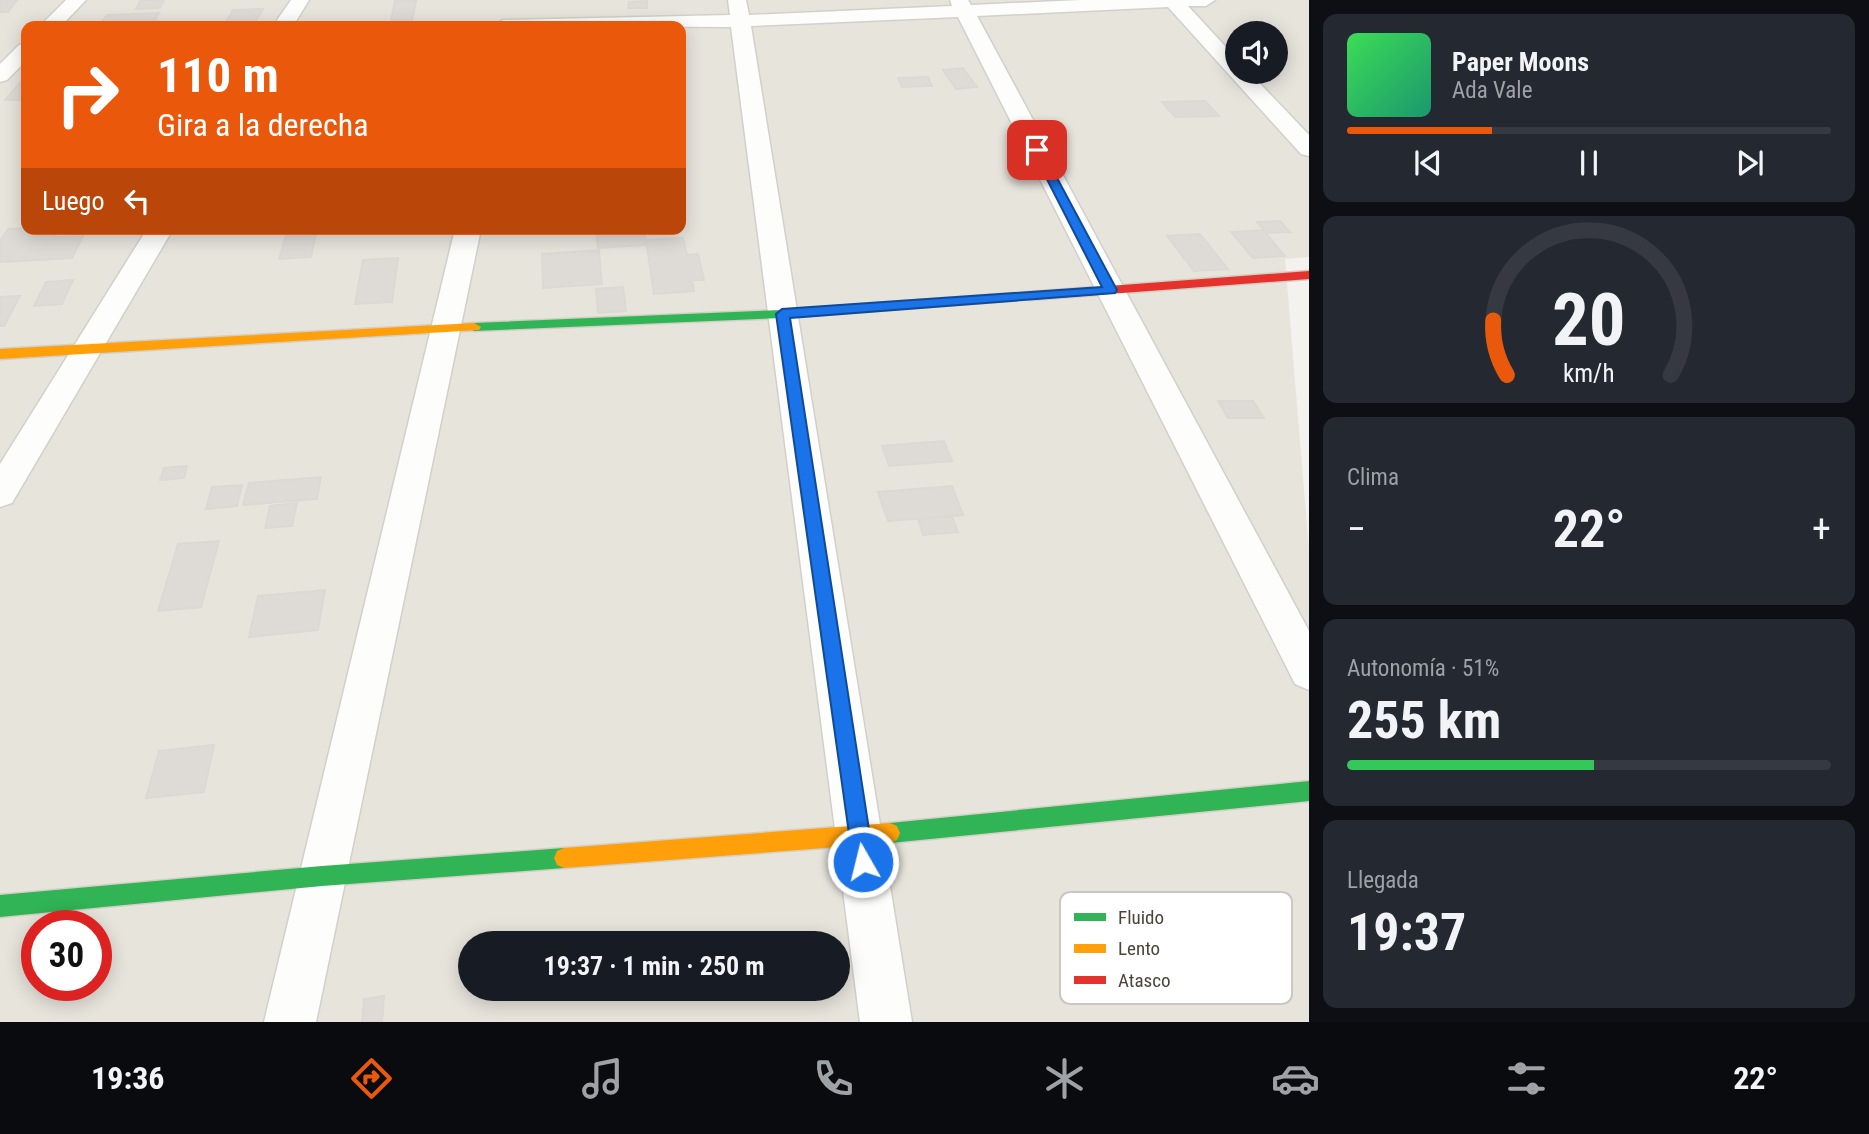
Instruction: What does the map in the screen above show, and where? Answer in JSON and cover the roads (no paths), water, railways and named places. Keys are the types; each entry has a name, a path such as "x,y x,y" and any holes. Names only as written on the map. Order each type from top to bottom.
{"street":[{"path":"55,21 77,0"},
{"path":"286,21 300,0"},
{"path":"547,21 738,10 1206,0"},
{"path":"1172,1 1225,57"},
{"path":"961,5 1309,671"},
{"path":"738,10 886,1022"},
{"path":"0,49 21,48"},
{"path":"0,76 21,53"},
{"path":"1250,84 1309,149"},
{"path":"0,492 155,235"},
{"path":"290,1022 467,235"},
{"path":"0,354 446,328 782,314 1309,275"},
{"path":"0,906 322,876 859,836 1309,791"}]}
